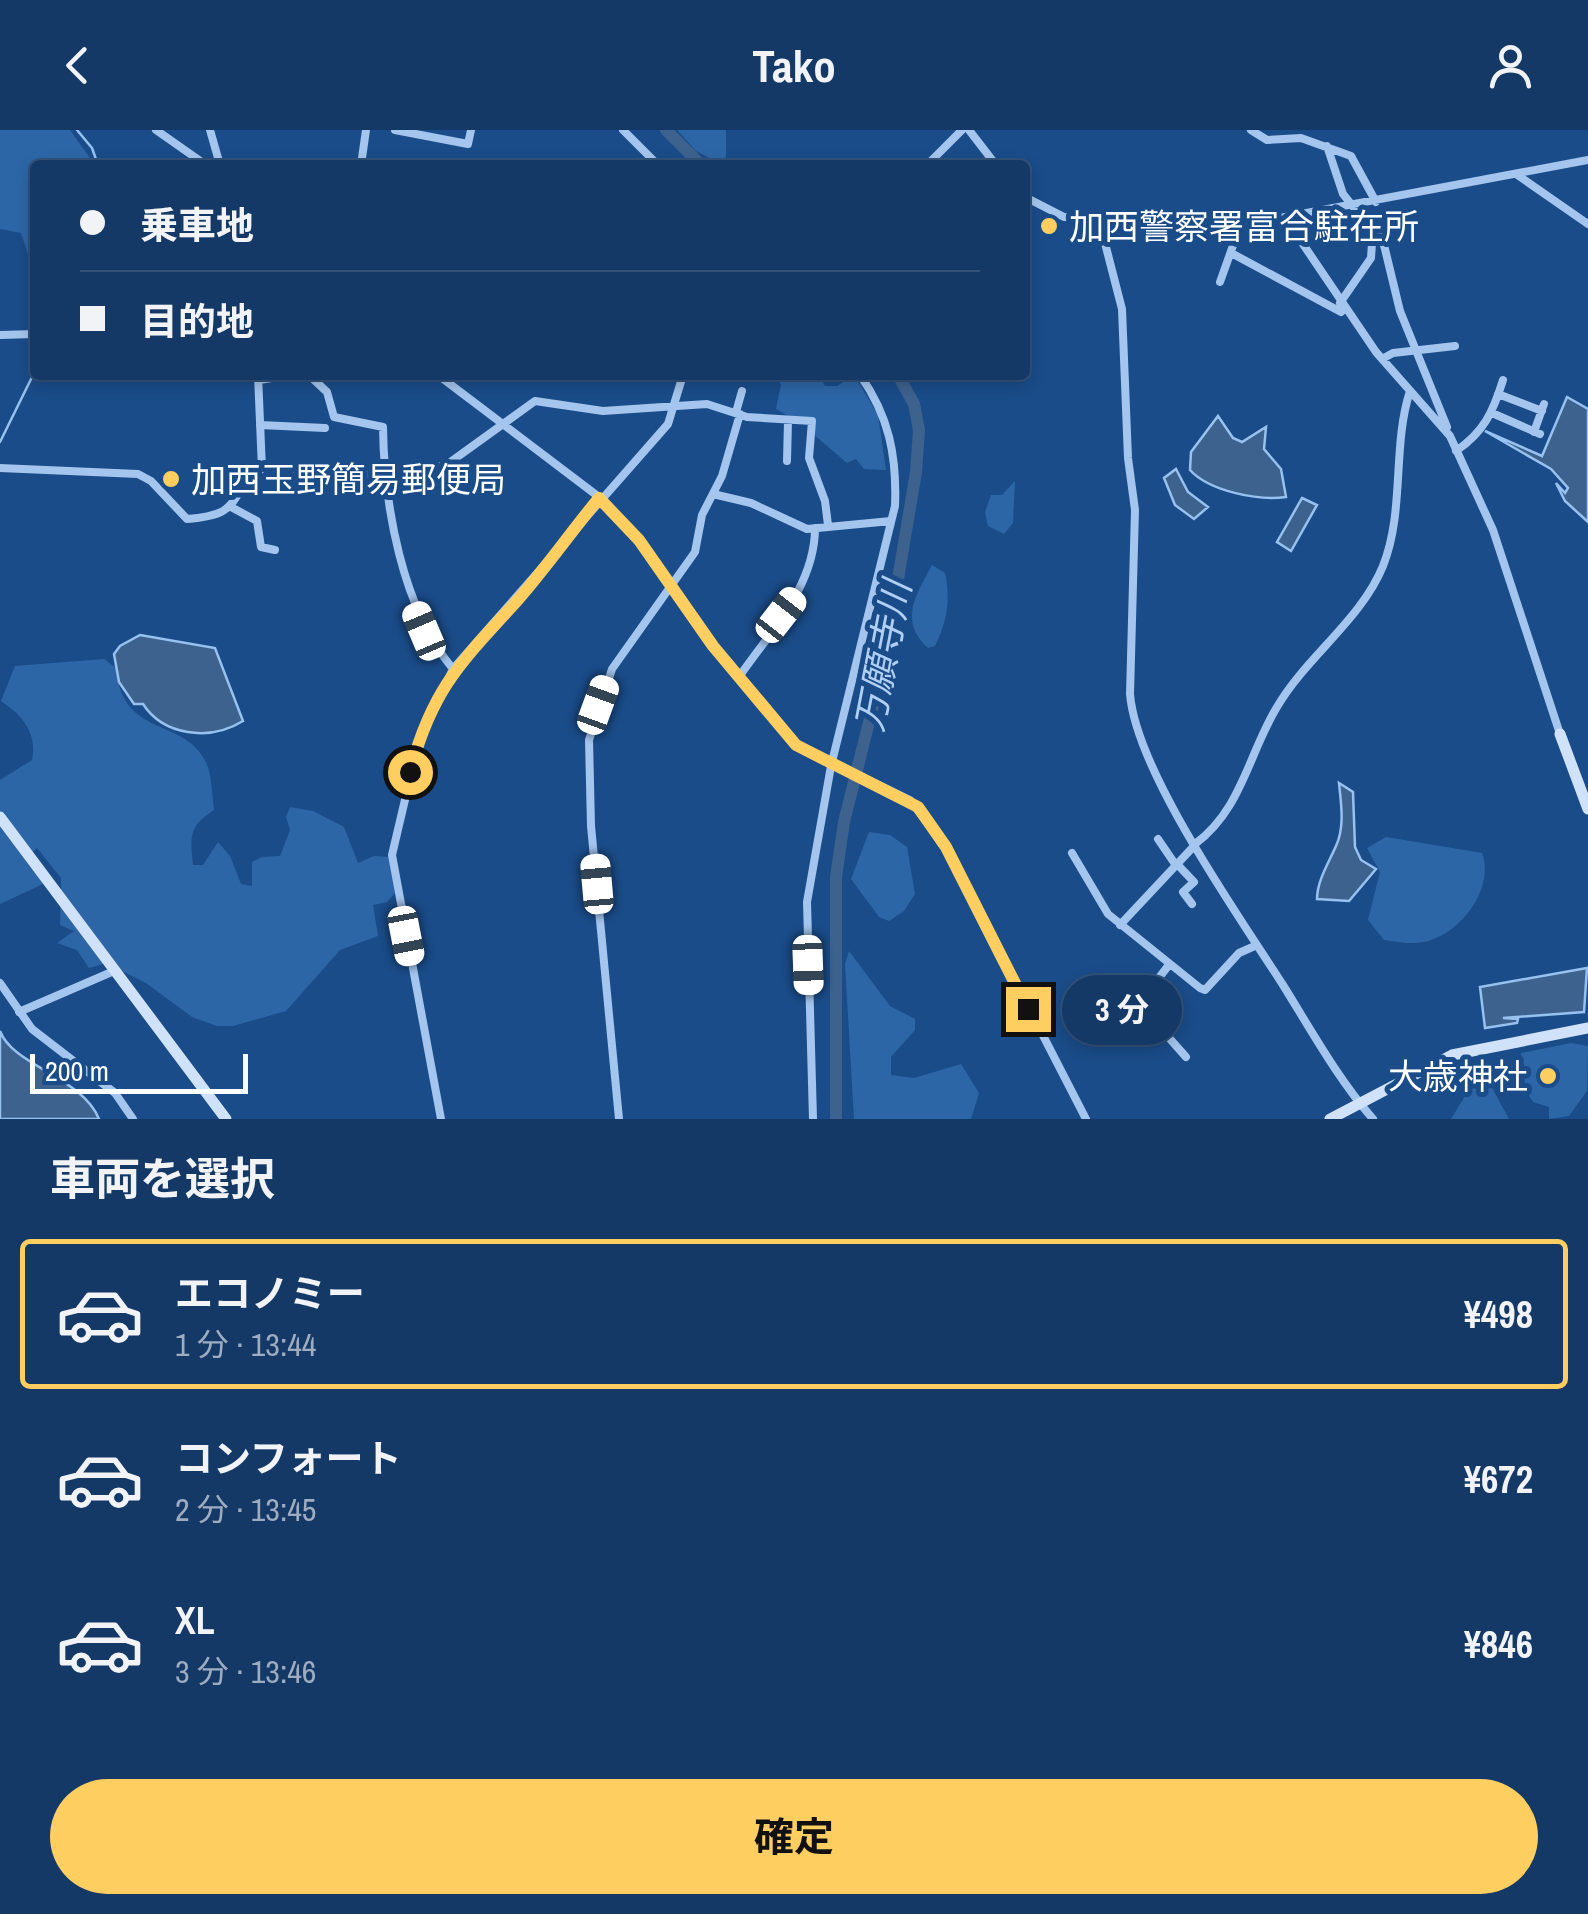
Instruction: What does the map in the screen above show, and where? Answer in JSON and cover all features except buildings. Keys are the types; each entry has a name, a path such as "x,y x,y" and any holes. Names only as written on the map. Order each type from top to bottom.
{"street":[{"path":"156,130 199,160"},
{"path":"210,130 219,160"},
{"path":"362,160 366,130"},
{"path":"395,130 468,144 471,130"},
{"path":"622,130 653,160"},
{"path":"943,160 966,130 992,160"},
{"path":"1251,130 1267,140 1302,138 1352,156 1376,202"},
{"path":"1327,146 1337,182 1352,206 1379,234 1415,350 1445,431 1493,530 1588,808"},
{"path":"1030,200 1064,216 1240,226 1588,160"},
{"path":"1516,174 1588,224"},
{"path":"1286,219 1382,359 1445,431"},
{"path":"1099,220 1122,309 1128,458 1135,510 1131,708 1142,744 1195,844 1373,1119"},
{"path":"1220,282 1234,254 1240,226"},
{"path":"1234,254 1341,312 1379,234"},
{"path":"0,335 30,334"},
{"path":"1382,359 1454,346"},
{"path":"0,468 138,474 152,481 187,520 220,516 262,469 258,380"},
{"path":"314,380 327,392 334,417 384,428 384,475 414,609 424,631 453,669"},
{"path":"445,380 599,498 675,586 739,678 796,745 910,800 940,837 1086,1119"},
{"path":"441,1119 392,855 420,736 453,669 518,599 599,498 668,424 681,380"},
{"path":"813,1119 807,902 833,766 892,522 895,466 888,424 863,380"},
{"path":"1456,451 1476,438 1492,414 1503,380"},
{"path":"620,1119 592,826 589,740 612,668 675,586 695,552 702,515 713,494 742,391"},
{"path":"1120,926 1195,844 1217,826 1235,800 1278,704 1356,607 1382,567 1410,391"},
{"path":"1492,414 1537,433 1543,407 1498,394"},
{"path":"262,469 384,475 449,464 501,422 535,401 604,411 706,404 738,413 812,421 809,458 825,502 828,525"},
{"path":"787,461 788,420"},
{"path":"260,425 325,428"},
{"path":"713,494 751,502 806,528 892,522"},
{"path":"231,507 257,521 261,547 275,550"},
{"path":"739,678 798,593 816,551 816,528"},
{"path":"0,817 226,1119"},
{"path":"1158,839 1194,882 1183,892 1192,904"},
{"path":"1072,854 1098,902 1120,926 1168,966 1205,990 1239,953 1257,945"},
{"path":"1168,966 1140,1004 1186,1057"},
{"path":"19,1012 114,972"},
{"path":"0,984 50,1046 115,1093 133,1119"},
{"path":"1330,1119 1452,1055 1588,1028"}],"shaded area":[{"path":"0,130 70,130 91,160 30,160 30,260 21,233 0,229"},
{"path":"677,130 726,130 726,157 722,160 696,151"},
{"path":"779,380 822,380 825,386 837,386 846,380 857,380 878,415 886,470 864,469 856,459 847,463 813,434 815,419 790,417 776,409"},
{"path":"1567,397 1588,409 1588,522 1565,501 1556,483 1565,493 1568,488 1551,469 1485,431 1542,456"},
{"path":"1218,416 1233,438 1242,442 1266,427 1264,449 1281,469 1286,497 1235,493 1209,484 1190,470 1191,452"},
{"path":"1176,469 1188,492 1208,507 1194,519 1175,505 1164,478"},
{"path":"1015,481 1013,523 1004,534 988,526 985,512 991,495 1002,495"},
{"path":"1302,498 1317,505 1291,551 1277,542"},
{"path":"932,565 945,573 948,601 939,637 935,646 928,648 919,638 912,618 916,597"},
{"path":"140,635 215,648 243,721 216,732 188,732 162,723 143,704 134,704 119,682 114,654"},
{"path":"104,659 116,668 129,706 141,717 183,738 206,762 214,810 193,833 193,865 203,865 218,842 230,856 241,884 252,886 252,862 280,856 290,830 286,817 290,807 313,811 344,827 358,863 374,856 389,857 395,893 387,902 373,905 378,936 340,950 286,1011 233,1026 217,1026 192,1017 146,983 106,963 89,968 77,950 57,943 74,931 60,925 61,878 37,848 26,858 43,884 0,904 0,780 32,760 33,750 26,725 1,701 15,666"},
{"path":"1339,783 1353,792 1355,847 1361,860 1376,869 1349,901 1317,899 1341,831"},
{"path":"869,832 890,835 907,847 915,894 904,911 889,921 879,917 851,879"},
{"path":"1386,837 1482,853 1485,865 1481,890 1468,913 1449,931 1425,942 1398,942 1384,940 1368,920 1380,872 1367,848"},
{"path":"849,951 890,1006 915,1019 915,1030 891,1057 891,1075 914,1078 961,1064 979,1093 971,1119 854,1119 845,964"},
{"path":"1587,968 1584,1012 1503,1018 1518,1019 1517,1023 1485,1028 1480,987"},
{"path":"0,1031 19,1054 78,1092 99,1119 0,1119"},
{"path":"1571,1043 1588,1046 1587,1091 1569,1116 1549,1119 1549,1107 1533,1102 1526,1091 1521,1053"},
{"path":"1485,1075 1509,1119 1451,1119 1473,1083"}],"waterway":[{"path":"77,130 96,160"},
{"name":"万願寺川","path":"666,130 696,160"},
{"path":"0,442 31,380"},
{"name":"万願寺川","path":"836,1119 836,877 844,822 884,662 916,472 919,430 914,404 901,380"}],"place":[{"name":"加西警察署富合駐在所","path":"1049,226"},
{"name":"加西玉野簡易郵便局","path":"171,479"},
{"name":"大歳神社","path":"1548,1076"}],"route":[{"path":"410,772 420,736 453,669 518,599 599,498 639,540 678,590 713,646 796,745 918,807 946,847 1028,1009"}]}
